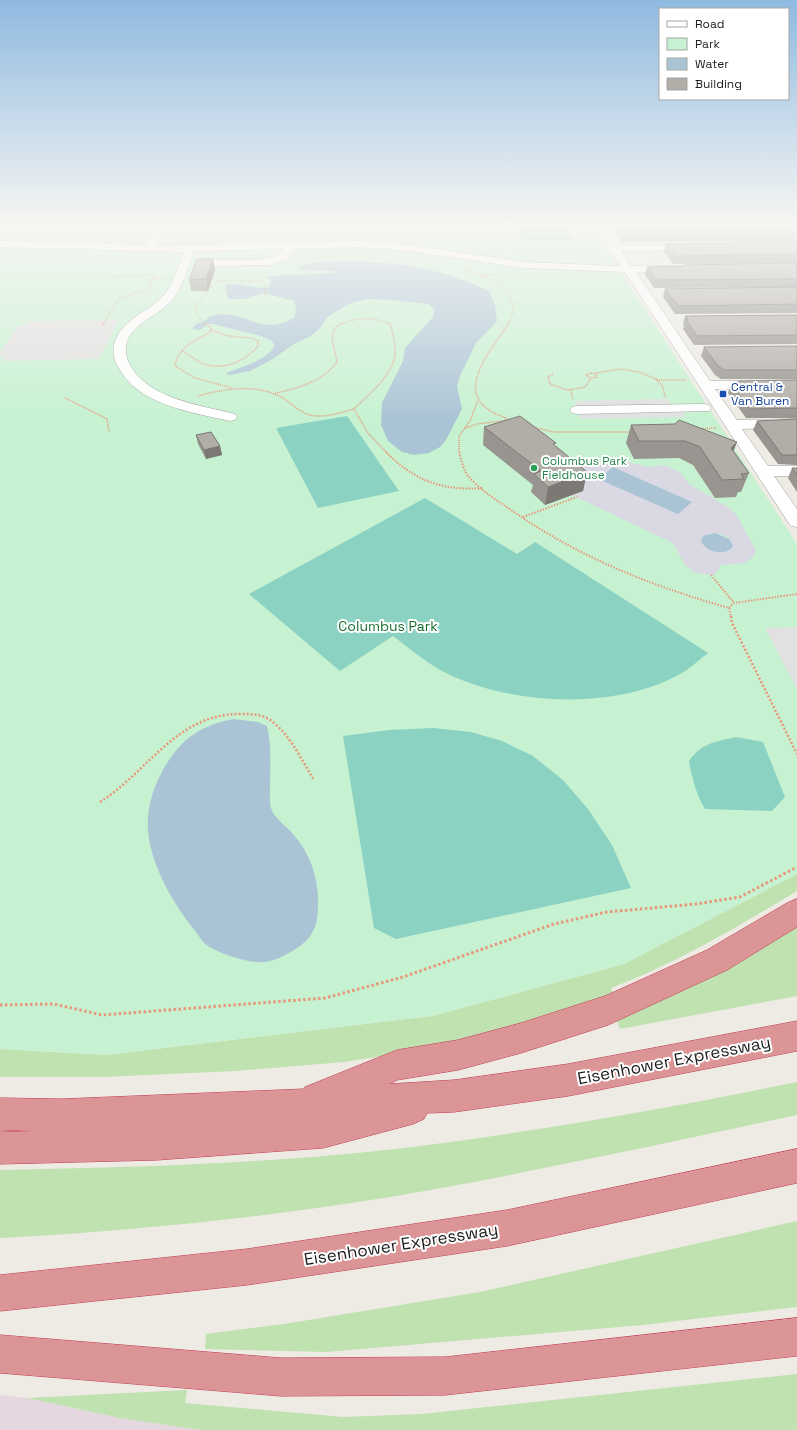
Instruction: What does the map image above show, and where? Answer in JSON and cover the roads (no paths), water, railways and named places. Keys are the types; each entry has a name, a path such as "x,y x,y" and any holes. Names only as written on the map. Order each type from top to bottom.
{"highway":[{"path":"298,1105 397,1065 458,1055 521,1038 608,1010 717,960 797,912"},
{"name":"Eisenhower Expressway","path":"0,1114 62,1115 298,1105 454,1096 568,1080 797,1036"},
{"path":"0,1148 157,1144 323,1132 454,1096"},
{"name":"Eisenhower Expressway","path":"0,1293 247,1267 507,1228 797,1166"},
{"path":"0,1354 281,1377 445,1376 797,1337"}],"street":[{"path":"173,289 169,297 129,328 119,347 122,363 127,375 153,393 178,403 230,417"},
{"path":"646,289 689,351 706,385 797,522"},
{"path":"706,385 797,384"},
{"path":"578,410 704,408"},
{"path":"732,425 797,424"},
{"path":"764,471 797,471"}],"water":[{"path":"226,289 484,289 489,291 495,305 497,321 476,343 460,376 457,386 462,409 446,440 440,447 429,453 414,455 402,452 388,441 381,425 382,403 403,361 405,348 433,317 434,309 428,304 391,300 368,299 351,303 327,317 321,327 311,336 294,344 271,360 250,371 229,375 226,373 253,363 265,356 275,346 272,341 261,336 213,324 207,324 200,330 192,329 211,316 223,314 233,315 262,324 272,325 283,323 295,317 296,307 294,301 263,293 244,299 228,299"},
{"path":"613,467 692,502 678,514 598,479"},
{"path":"715,533 729,539 733,545 732,548 724,552 715,552 703,545 701,541 703,536"},
{"path":"233,719 258,722 267,726 270,748 270,805 274,814 293,834 305,850 313,868 317,887 318,915 311,935 296,949 277,959 265,962 244,960 228,955 206,945 180,910 165,884 154,858 148,831 148,812 152,794 164,768 175,751 196,732 213,724"}],"place":[{"name":"Central & Van Buren","path":"723,394"},
{"name":"Columbus Park Fieldhouse","path":"534,468"}],"park label":[{"name":"Columbus Park","path":"388,626"}]}
